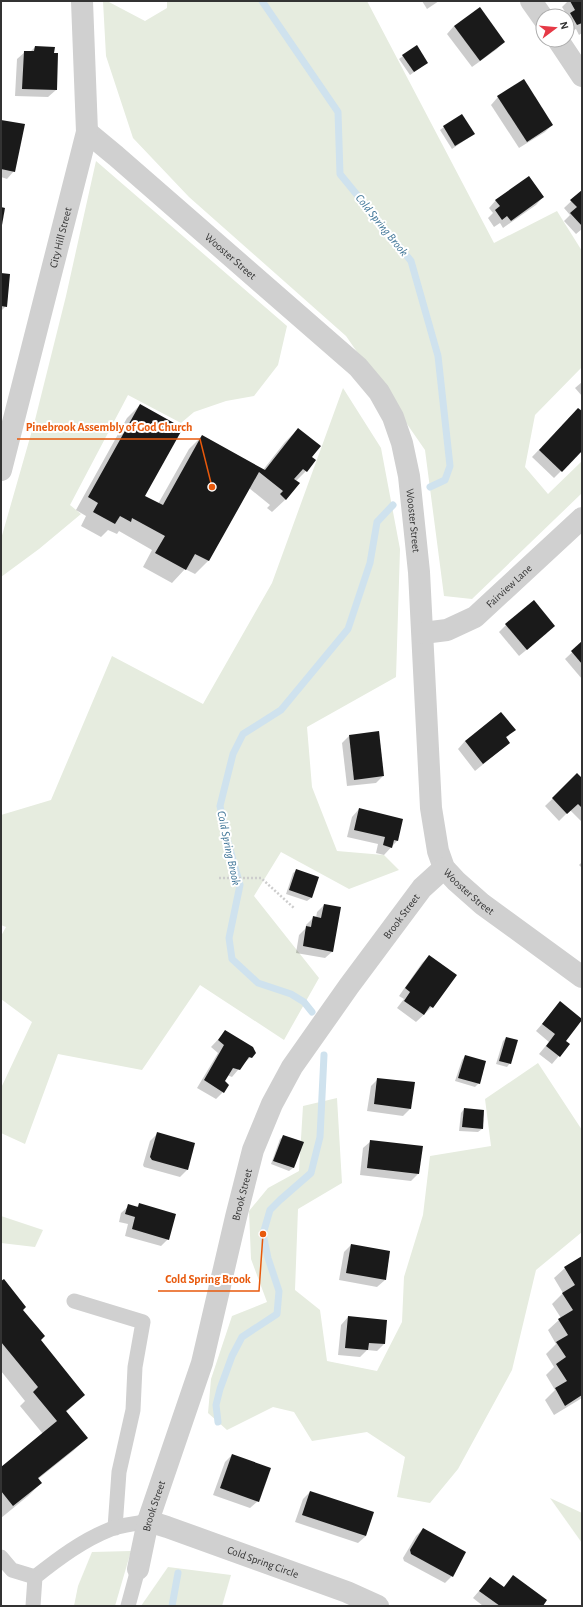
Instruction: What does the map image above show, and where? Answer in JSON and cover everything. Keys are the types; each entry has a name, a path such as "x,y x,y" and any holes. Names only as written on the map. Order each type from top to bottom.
{"street":[{"name":"City Hill Street","path":"1,470 87,132 82,1"},
{"path":"563,48 582,76"},
{"name":"Wooster Street","path":"87,132 358,367 379,392 393,417 409,476 419,572 431,808 438,851 444,868 482,904 582,977"},
{"name":"Fairview Lane","path":"423,633 447,630 475,617 582,518"},
{"name":"Brook Street","path":"138,1569 148,1522 202,1363 253,1150 272,1104 292,1067 349,986 422,888 444,868"},
{"name":"Cold Spring Circle","path":"148,1522 167,1527 333,1587 378,1606"}],"lane":[{"path":"74,1301 143,1322 135,1367 133,1410 119,1472 114,1528"},
{"path":"33,1606 35,1577 82,1542 114,1528 148,1522"},
{"path":"1,1557 12,1570 35,1577"},
{"path":"128,1606 138,1569"}],"path":[{"path":"220,878 261,878 294,908"}],"shaded area":[{"path":"103,1 107,1 145,21 167,8 167,1 367,1 494,243 557,211 582,251 582,367 535,415 525,467 548,494 582,461 582,493 472,599 444,596 425,450 346,336 189,197 133,138 106,56"},
{"path":"96,161 287,326 278,365 254,396 226,401 194,412 181,423 128,395 70,505 81,514 39,549 1,577 1,539 35,420 66,296"},
{"path":"343,388 381,448 400,549 396,677 307,727 312,787 337,851 384,855 399,870 349,889 281,852 254,896 319,978 284,1040 200,985 142,1070 58,1054 25,1144 1,1133 1,1088 32,1022 1,999 1,936 6,927 1,925 1,815 51,800 112,656 203,704 272,583"},
{"path":"538,1063 582,1130 582,1232 536,1270 512,1370 458,1469 430,1503 397,1497 405,1457 367,1432 312,1441 294,1412 273,1407 227,1430 208,1413 211,1379 232,1316 267,1302 251,1259 249,1211 268,1188 299,1171 303,1106 337,1098 342,1183 298,1209 295,1290 320,1310 327,1361 377,1371 402,1322 404,1277 423,1215 430,1156 491,1146 485,1099"},
{"path":"1,1216 43,1230 35,1247 1,1243"},
{"path":"550,1498 582,1513 582,1543"},
{"path":"131,1551 115,1606 74,1606 78,1586 92,1552"},
{"path":"168,1567 231,1575 222,1606 141,1606"}],"building":[{"path":"570,1 582,1 582,23 577,25 575,22 574,8"},
{"path":"480,7 505,42 480,61 454,26"},
{"path":"417,45 428,63 414,72 402,55"},
{"path":"35,46 55,47 54,53 58,53 57,90 22,89 24,51 34,51"},
{"path":"524,79 553,125 527,142 497,96"},
{"path":"462,114 475,134 455,146 443,126"},
{"path":"1,120 25,124 15,172 1,169"},
{"path":"529,176 544,197 511,221 507,216 502,220 495,210 500,206 495,200"},
{"path":"582,190 582,226 570,213 577,207 570,200"},
{"path":"1,207 5,208 2,225 1,225"},
{"path":"1,273 10,274 7,307 1,306"},
{"path":"140,404 183,428 145,496 163,505 202,435 265,470 298,428 321,446 312,457 316,460 307,472 303,469 294,479 300,483 286,500 280,494 283,491 259,472 209,561 195,554 186,570 155,553 165,536 132,518 131,522 120,516 115,524 93,512 98,503 88,497"},
{"path":"578,408 582,411 582,451 562,472 539,450"},
{"path":"534,600 555,626 527,650 505,624"},
{"path":"582,641 582,664 571,651"},
{"path":"501,712 516,730 506,737 510,743 483,764 465,741"},
{"path":"379,731 384,776 354,780 349,735"},
{"path":"577,773 582,778 582,808 578,804 567,814 552,798"},
{"path":"359,808 403,819 398,841 394,840 392,848 383,845 385,837 354,830"},
{"path":"296,869 319,877 312,898 289,890"},
{"path":"324,904 341,907 333,952 303,946 306,926 311,927 313,916 321,918"},
{"path":"429,955 457,975 433,1008 430,1006 424,1015 404,1001 410,992 405,988"},
{"path":"560,1001 582,1020 566,1041 570,1044 560,1057 546,1046 555,1034 542,1024"},
{"path":"225,1030 253,1047 256,1053 252,1058 249,1057 240,1070 233,1068 225,1081 229,1085 224,1093 204,1080 224,1045 218,1040"},
{"path":"506,1037 518,1040 511,1064 499,1061"},
{"path":"465,1055 486,1061 480,1084 458,1078"},
{"path":"377,1078 415,1082 411,1109 374,1104"},
{"path":"464,1108 484,1110 483,1129 462,1127"},
{"path":"157,1132 195,1143 188,1170 152,1160 150,1157"},
{"path":"283,1135 304,1142 294,1168 273,1161"},
{"path":"370,1140 423,1146 419,1174 367,1168"},
{"path":"139,1203 176,1214 169,1240 132,1229 135,1217 125,1214 128,1204 138,1207"},
{"path":"351,1244 390,1251 386,1280 346,1273"},
{"path":"582,1256 582,1395 565,1406 555,1388 567,1381 556,1364 566,1357 556,1342 568,1335 558,1319 573,1310 562,1293 575,1285 564,1267"},
{"path":"4,1279 26,1307 23,1310 45,1336 41,1340 85,1395 66,1411 88,1438 38,1478 42,1483 13,1506 1,1491 1,1467 57,1421 33,1392 38,1387 1,1342 1,1281"},
{"path":"348,1316 387,1320 385,1344 369,1343 368,1350 345,1348"},
{"path":"232,1454 271,1468 259,1502 220,1488"},
{"path":"310,1491 374,1512 366,1536 302,1515"},
{"path":"423,1528 466,1552 453,1577 411,1554 410,1550"},
{"path":"513,1575 547,1600 543,1606 500,1606 479,1591 490,1577 504,1587"}],"waterway":[{"name":"Cold Spring Brook","path":"262,1 338,112 340,174 411,261 438,356 450,466 445,480 430,487"},
{"name":"Cold Spring Brook","path":"312,1012 304,1002 291,994 258,983 232,959 229,938 240,885 226,835 220,806 233,754 243,734 281,710 348,629 370,563 377,522 393,505"},
{"name":"Cold Spring Brook","path":"218,1422 216,1405 220,1389 232,1356 242,1337 277,1314 279,1291 268,1258 263,1234 270,1210 311,1173 320,1137 324,1055"},
{"name":"Cold Spring Brook","path":"172,1606 178,1573"}],"place":[{"name":"Pinebrook Assembly of God Church","path":"212,487"},
{"name":"Cold Spring Brook","path":"263,1234"}]}
